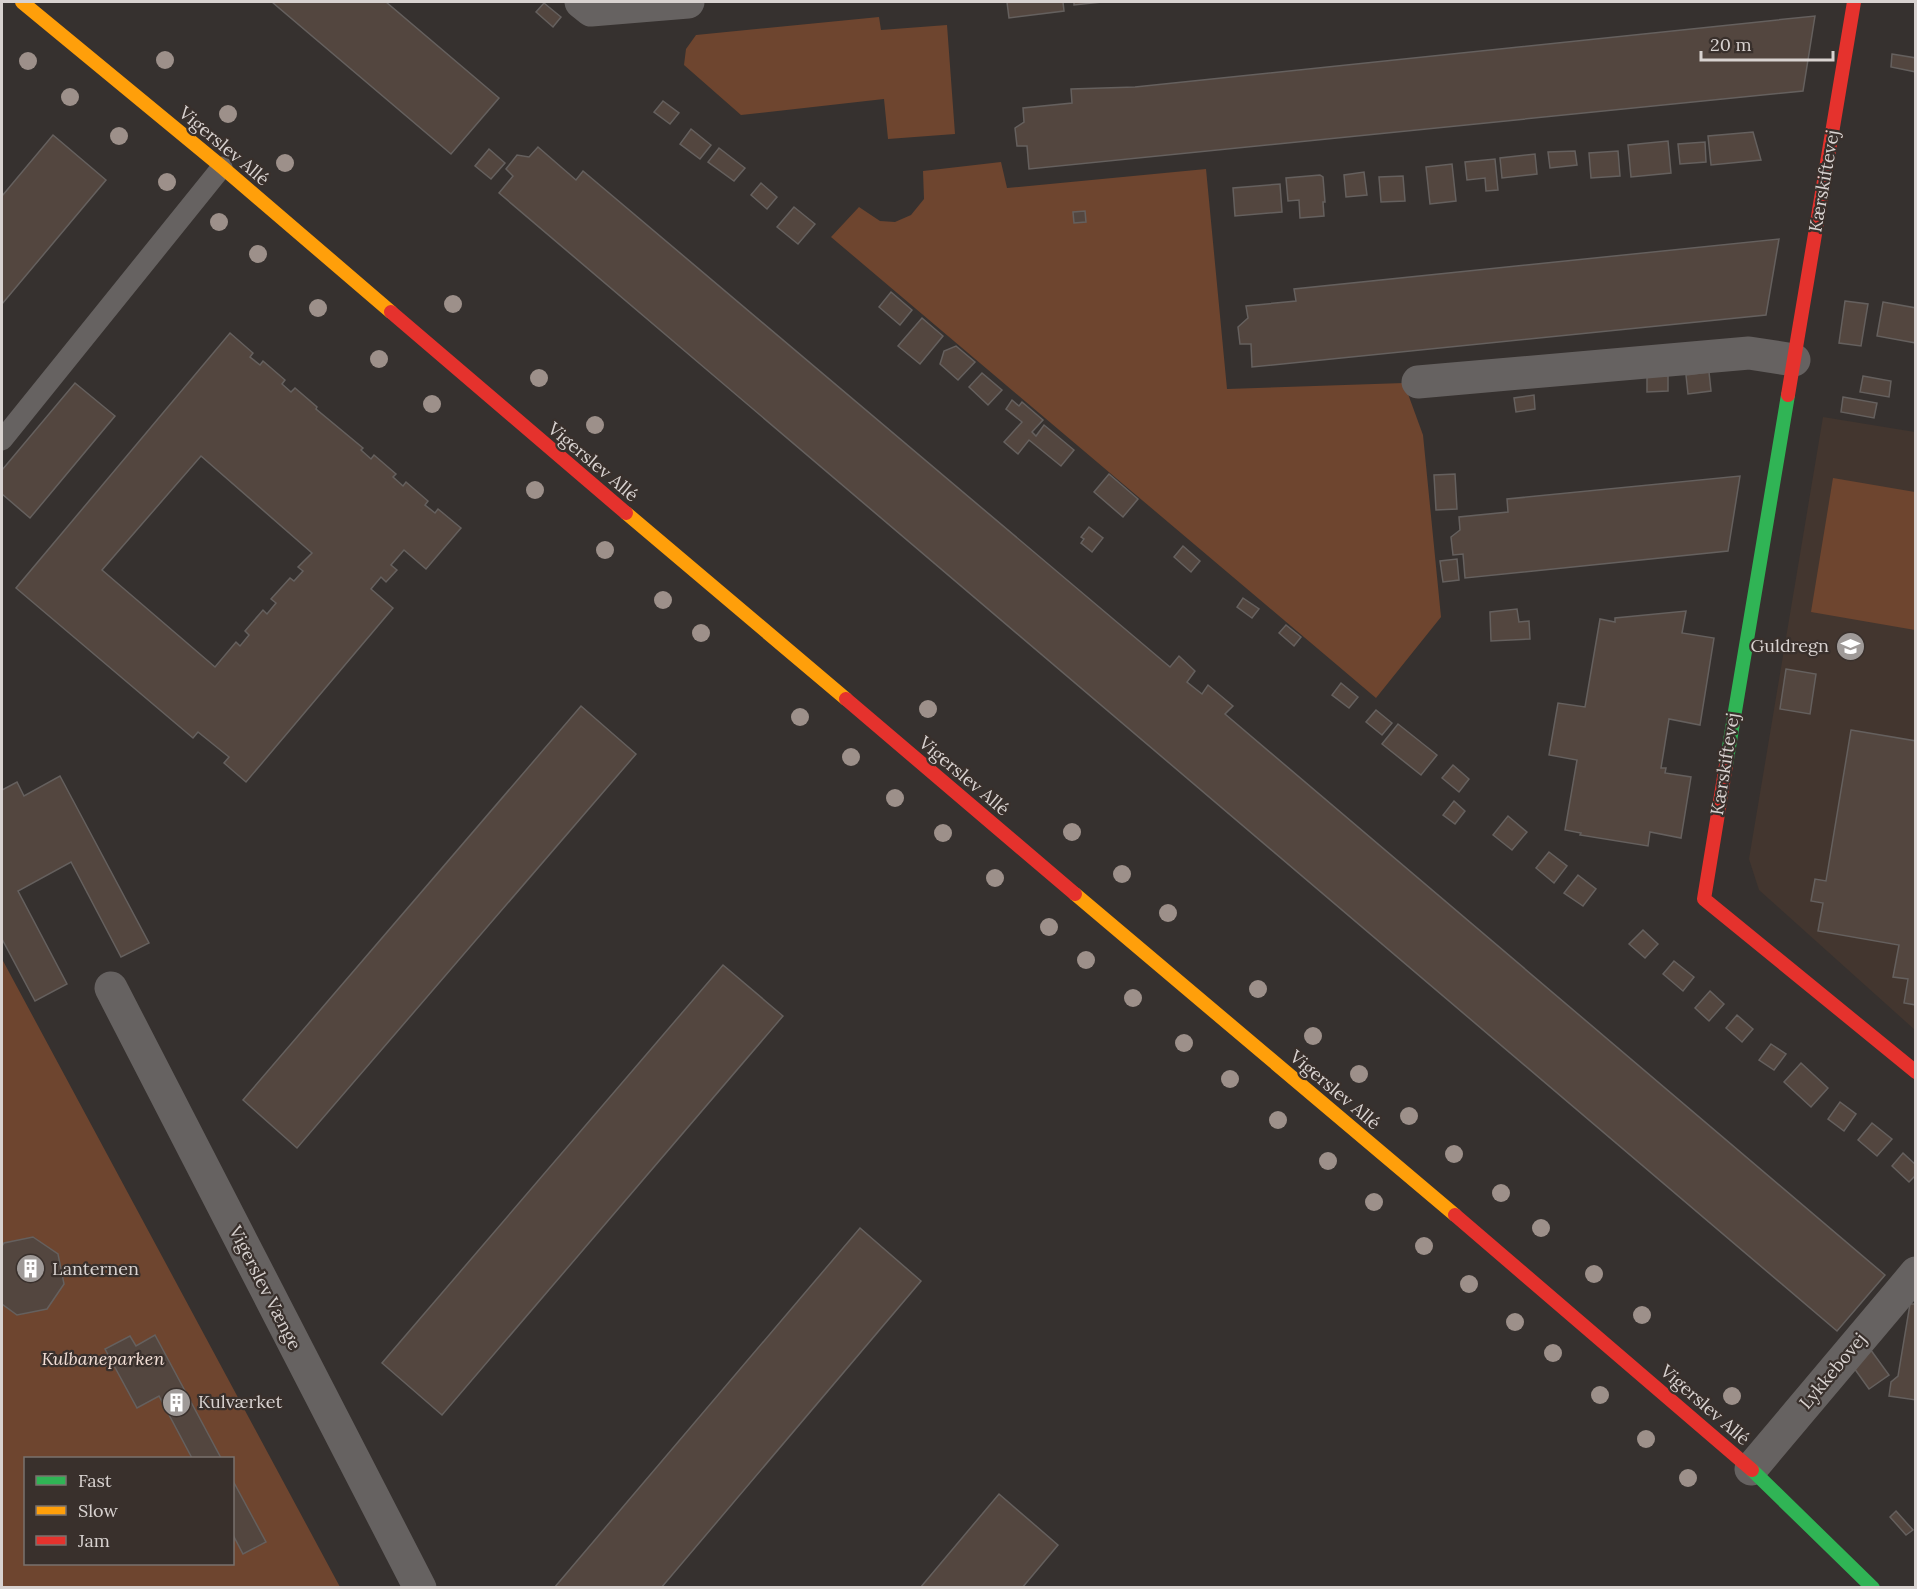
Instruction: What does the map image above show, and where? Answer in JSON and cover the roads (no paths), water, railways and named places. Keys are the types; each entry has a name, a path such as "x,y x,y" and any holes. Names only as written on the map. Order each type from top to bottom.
{"street":[{"name":"Vigerslev Allé","path":"22,2 222,167 567,463 1565,1308 1751,1469 1874,1587"},
{"path":"581,2 591,10 688,2"},
{"name":"Kærskiftevej","path":"1854,2 1704,899 1916,1072"},
{"path":"1418,382 1749,353 1794,360"},
{"name":"Vigerslev Vænge","path":"111,988 420,1587"},
{"name":"Lykkebovej","path":"1751,1469 1916,1273"}],"lane":[{"path":"2,440 222,167"}],"place":[{"name":"Guldregn","path":"1850,646"},
{"name":"Lanternen","path":"31,1269"},
{"name":"Kulværket","path":"177,1402"}],"park label":[{"name":"Kulbaneparken","path":"103,1359"}]}
